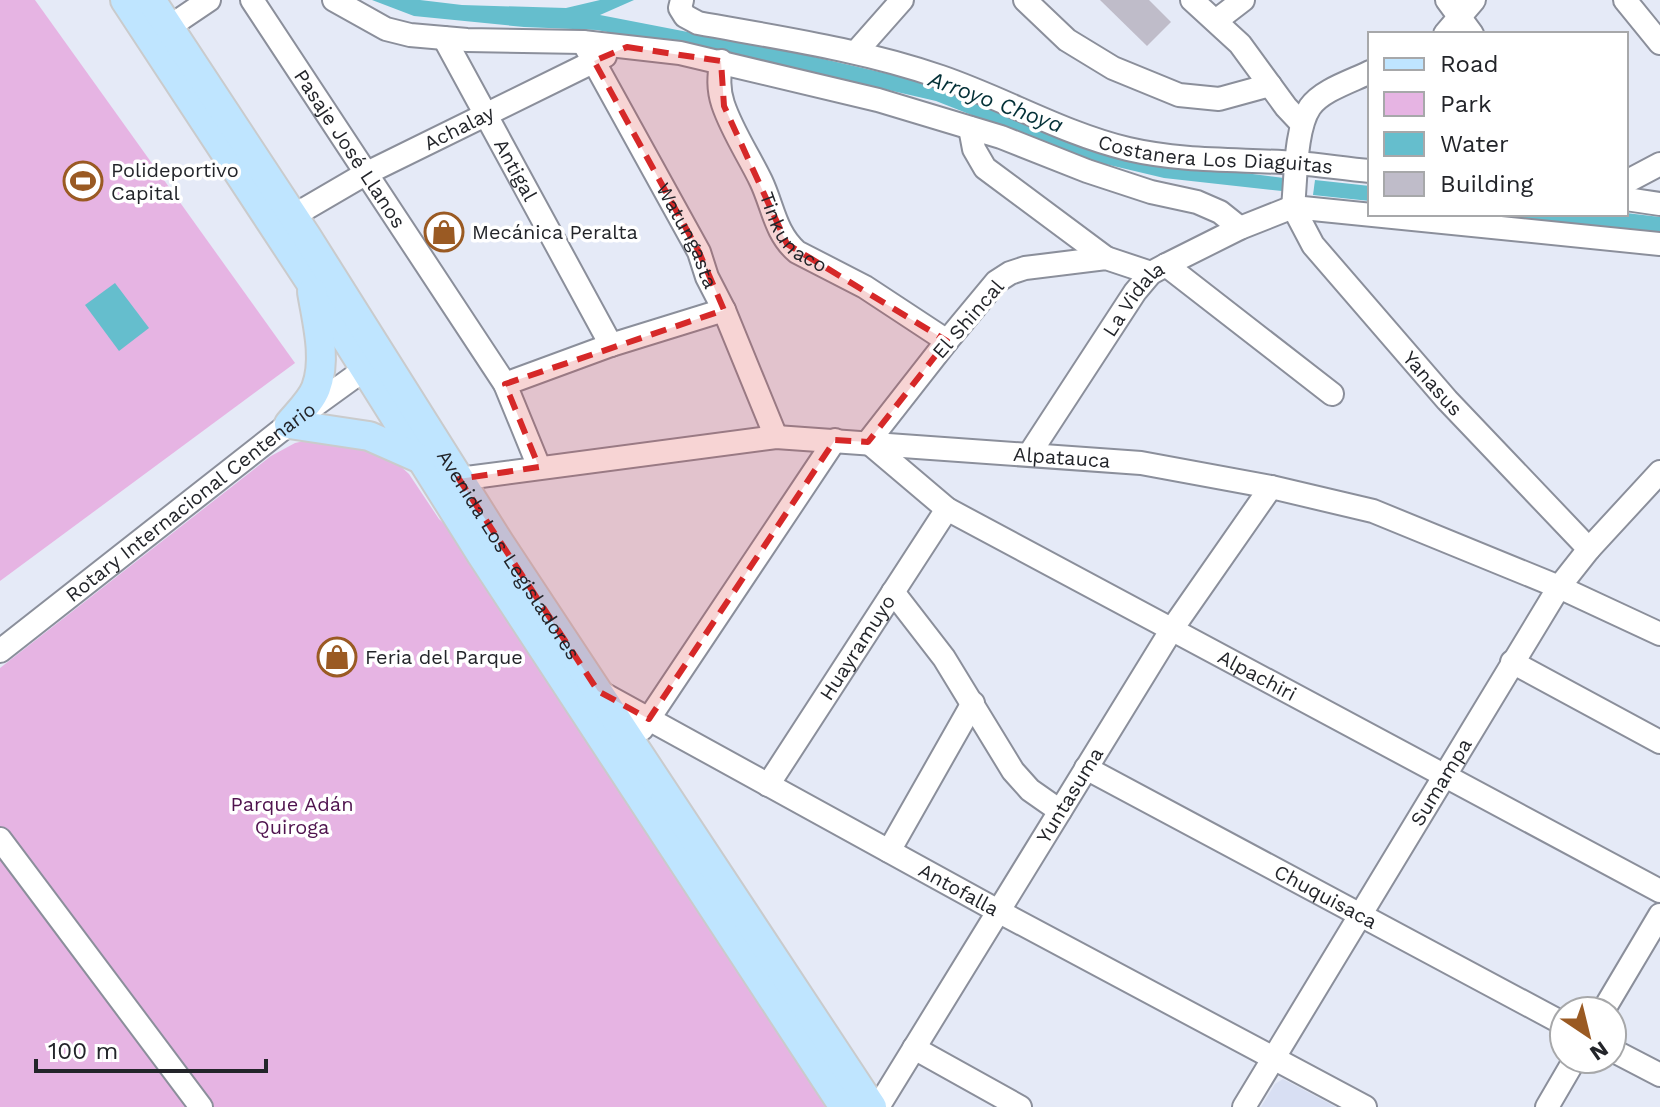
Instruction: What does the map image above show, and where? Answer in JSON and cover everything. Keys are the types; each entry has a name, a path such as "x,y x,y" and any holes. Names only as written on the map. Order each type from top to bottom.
{"main road":[{"name":"Avenida Los Legisladores","path":"125,0 311,283 374,362 421,459 450,484 598,691 641,730 875,1107"},
{"name":"Avenida Los Legisladores","path":"151,0 293,216 374,362 450,484 555,667 844,1107"},
{"path":"311,283 319,341 319,373 315,391 289,424 369,436 421,459"}],"street":[{"path":"169,27 209,0"},
{"name":"Pasaje José Llanos","path":"252,0 505,384 539,467"},
{"path":"334,0 386,29 410,35 588,52"},
{"name":"Costanera Los Diaguitas","path":"682,0 680,8 685,16 698,23 856,52 943,78 1078,136 1128,149 1296,186 1368,171"},
{"path":"856,52 902,0"},
{"path":"1025,0 1067,40 1113,68 1179,95 1219,99 1270,85"},
{"path":"1192,0 1240,44 1302,124"},
{"path":"1217,20 1243,0"},
{"path":"1456,22 1474,0"},
{"path":"1625,0 1660,43"},
{"name":"Antigal","path":"444,38 611,345"},
{"name":"Achalay","path":"293,216 365,174 483,114 588,52 627,47 721,61"},
{"name":"Watungasta","path":"588,52 699,252 776,437"},
{"path":"721,61 878,100 1001,137 1087,171 1151,192 1197,202 1220,212 1240,228"},
{"name":"Tinkunaco","path":"721,61 718,84 724,106 763,185 787,244 865,287 947,341"},
{"path":"1368,73 1323,95 1311,105 1302,124 1296,186 1368,197"},
{"path":"970,128 974,149 985,168 1106,258"},
{"path":"1628,181 1660,164"},
{"name":"La Vidala","path":"1030,453 1135,292 1159,269 1240,228 1296,186"},
{"name":"Yanasus","path":"1296,186 1313,245 1447,400 1589,549"},
{"path":"1628,199 1660,204"},
{"path":"1484,216 1660,244"},
{"name":"El Shincal","path":"868,442 996,282 1025,268 1106,258 1159,269 1332,394"},
{"path":"505,384 611,345 724,310"},
{"name":"Rotary Internacional Centenario","path":"0,651 289,424 374,362"},
{"name":"Alpatauca","path":"450,484 539,467 776,437 1141,463 1271,487 1373,511 1559,587 1660,634"},
{"path":"641,730 835,440"},
{"name":"Alpachiri","path":"868,442 947,509 1660,891"},
{"name":"Sumampa","path":"1244,1107 1559,587 1589,549 1660,472"},
{"name":"Yuntasuma","path":"875,1107 1172,629 1271,487"},
{"name":"Huayramuyo","path":"768,785 947,509"},
{"path":"893,592 944,658 1013,771 1030,790 1060,811"},
{"path":"1512,662 1660,742"},
{"path":"555,667 598,691"},
{"path":"889,851 973,703"},
{"name":"Antofalla","path":"641,730 768,785 1365,1107"},
{"name":"Chuquisaca","path":"1086,768 1548,1015"},
{"path":"0,839 201,1107"},
{"path":"1612,995 1660,915"},
{"path":"914,1048 1020,1107"},
{"path":"1628,1058 1660,1075"},
{"path":"1547,1107 1566,1075"}],"highlighted area":[{"path":"627,47 721,61 724,106 787,244 947,341 868,442 835,440 649,719 598,691 459,479 539,467 505,384 724,310 699,252 594,61"}],"shaded area":[{"path":"1283,1079 1336,1107 1261,1107 1275,1084"}],"green space":[{"name":"Polideportivo Capital","path":"0,0 35,0 295,363 0,581"},
{"name":"Parque Adán Quiroga","path":"322,437 385,452 409,474 439,519 458,536 832,1107 0,1107 0,668 271,456 295,443"}],"water":[{"path":"372,0 566,8 600,0 634,0 600,15 797,53 941,86 1167,163 1284,178 1282,191 1164,178 1084,159 936,101 793,68 597,30 524,27 414,16"},
{"path":"1315,180 1368,186 1368,201 1313,195"},
{"path":"1628,213 1660,217 1660,233 1503,216 1628,216"},
{"path":"115,283 149,328 119,351 85,305"}],"building":[{"path":"1100,0 1149,0 1171,22 1147,46"}],"place":[{"name":"Polideportivo Capital","path":"83,181"},
{"name":"Mecánica Peralta","path":"444,232"},
{"name":"Feria del Parque","path":"337,657"}],"water label":[{"name":"Arroyo Choya","path":"996,102"}]}
